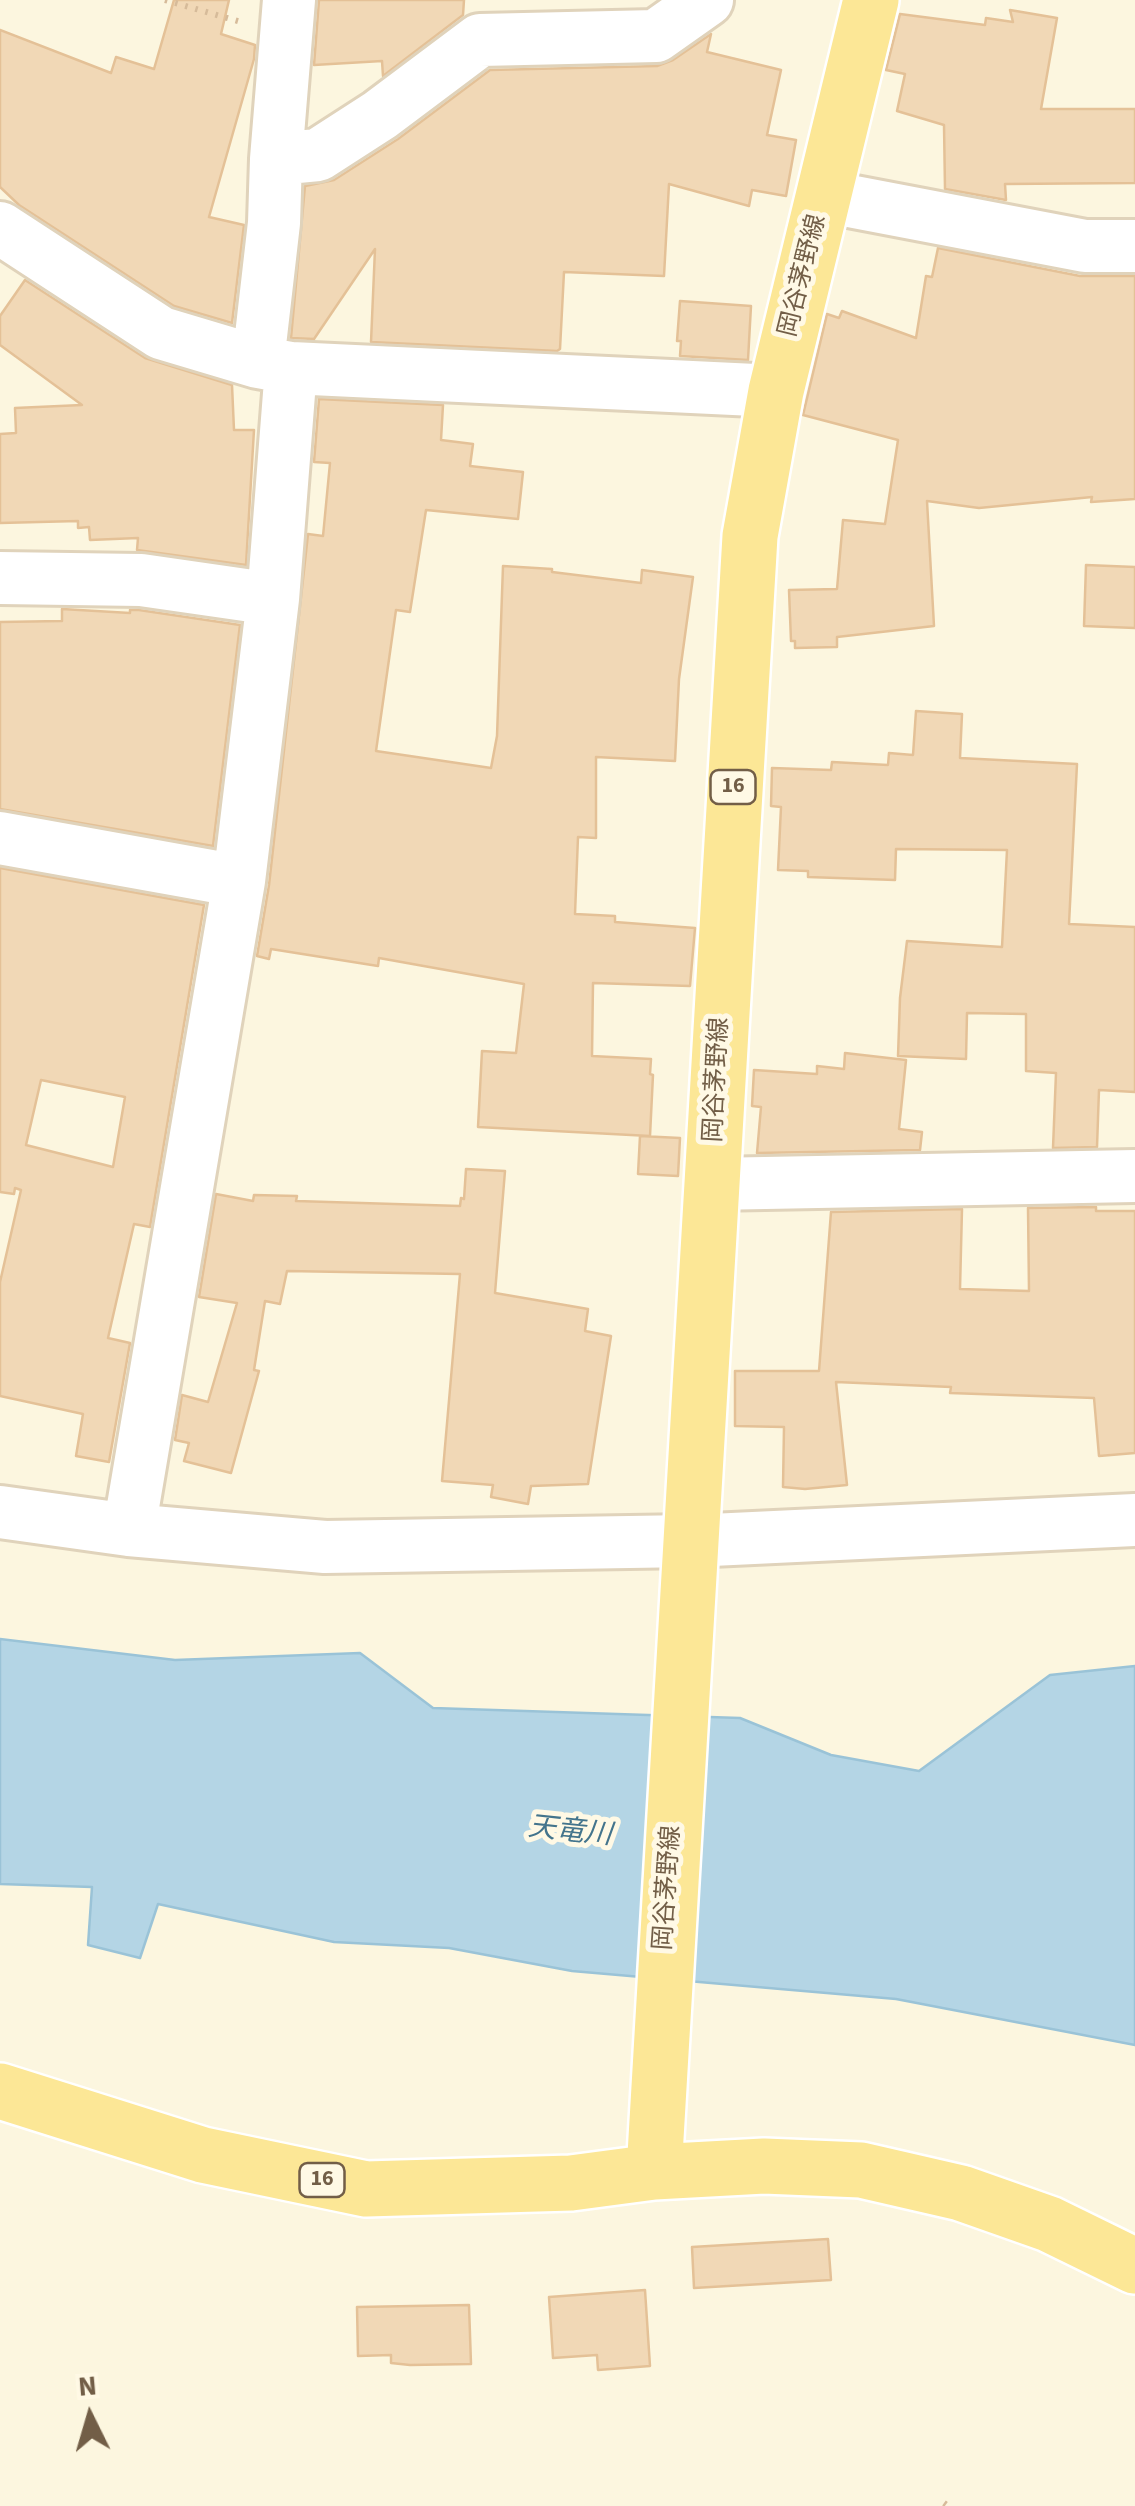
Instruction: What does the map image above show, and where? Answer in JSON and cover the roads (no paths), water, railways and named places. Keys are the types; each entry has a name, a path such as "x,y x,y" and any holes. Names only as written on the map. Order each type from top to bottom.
{"main road":[{"name":"岡谷茅野線","path":"654,2172 750,536 776,391 871,0"},
{"name":"16","path":"0,2091 204,2155 366,2189 571,2183 654,2172 764,2166 861,2170 961,2193 1049,2224 1135,2266"}],"street":[{"path":"276,159 318,156 480,40 656,36 707,0"},
{"path":"128,1530 239,881 273,600 274,222 288,17"},
{"path":"823,196 1084,246 1135,246"},
{"path":"0,228 160,332 274,365 776,391"},
{"path":"0,578 141,580 273,600"},
{"path":"0,838 239,881"},
{"path":"712,1184 1135,1176"},
{"path":"0,1512 128,1530 325,1546 689,1564 1135,1520"}],"water":[{"name":"天竜川","path":"0,1639 175,1660 360,1653 433,1708 740,1718 831,1755 919,1771 1050,1675 1135,1666 1135,2045 896,1999 572,1971 449,1948 334,1942 158,1904 140,1958 88,1945 92,1887 0,1884"}]}
